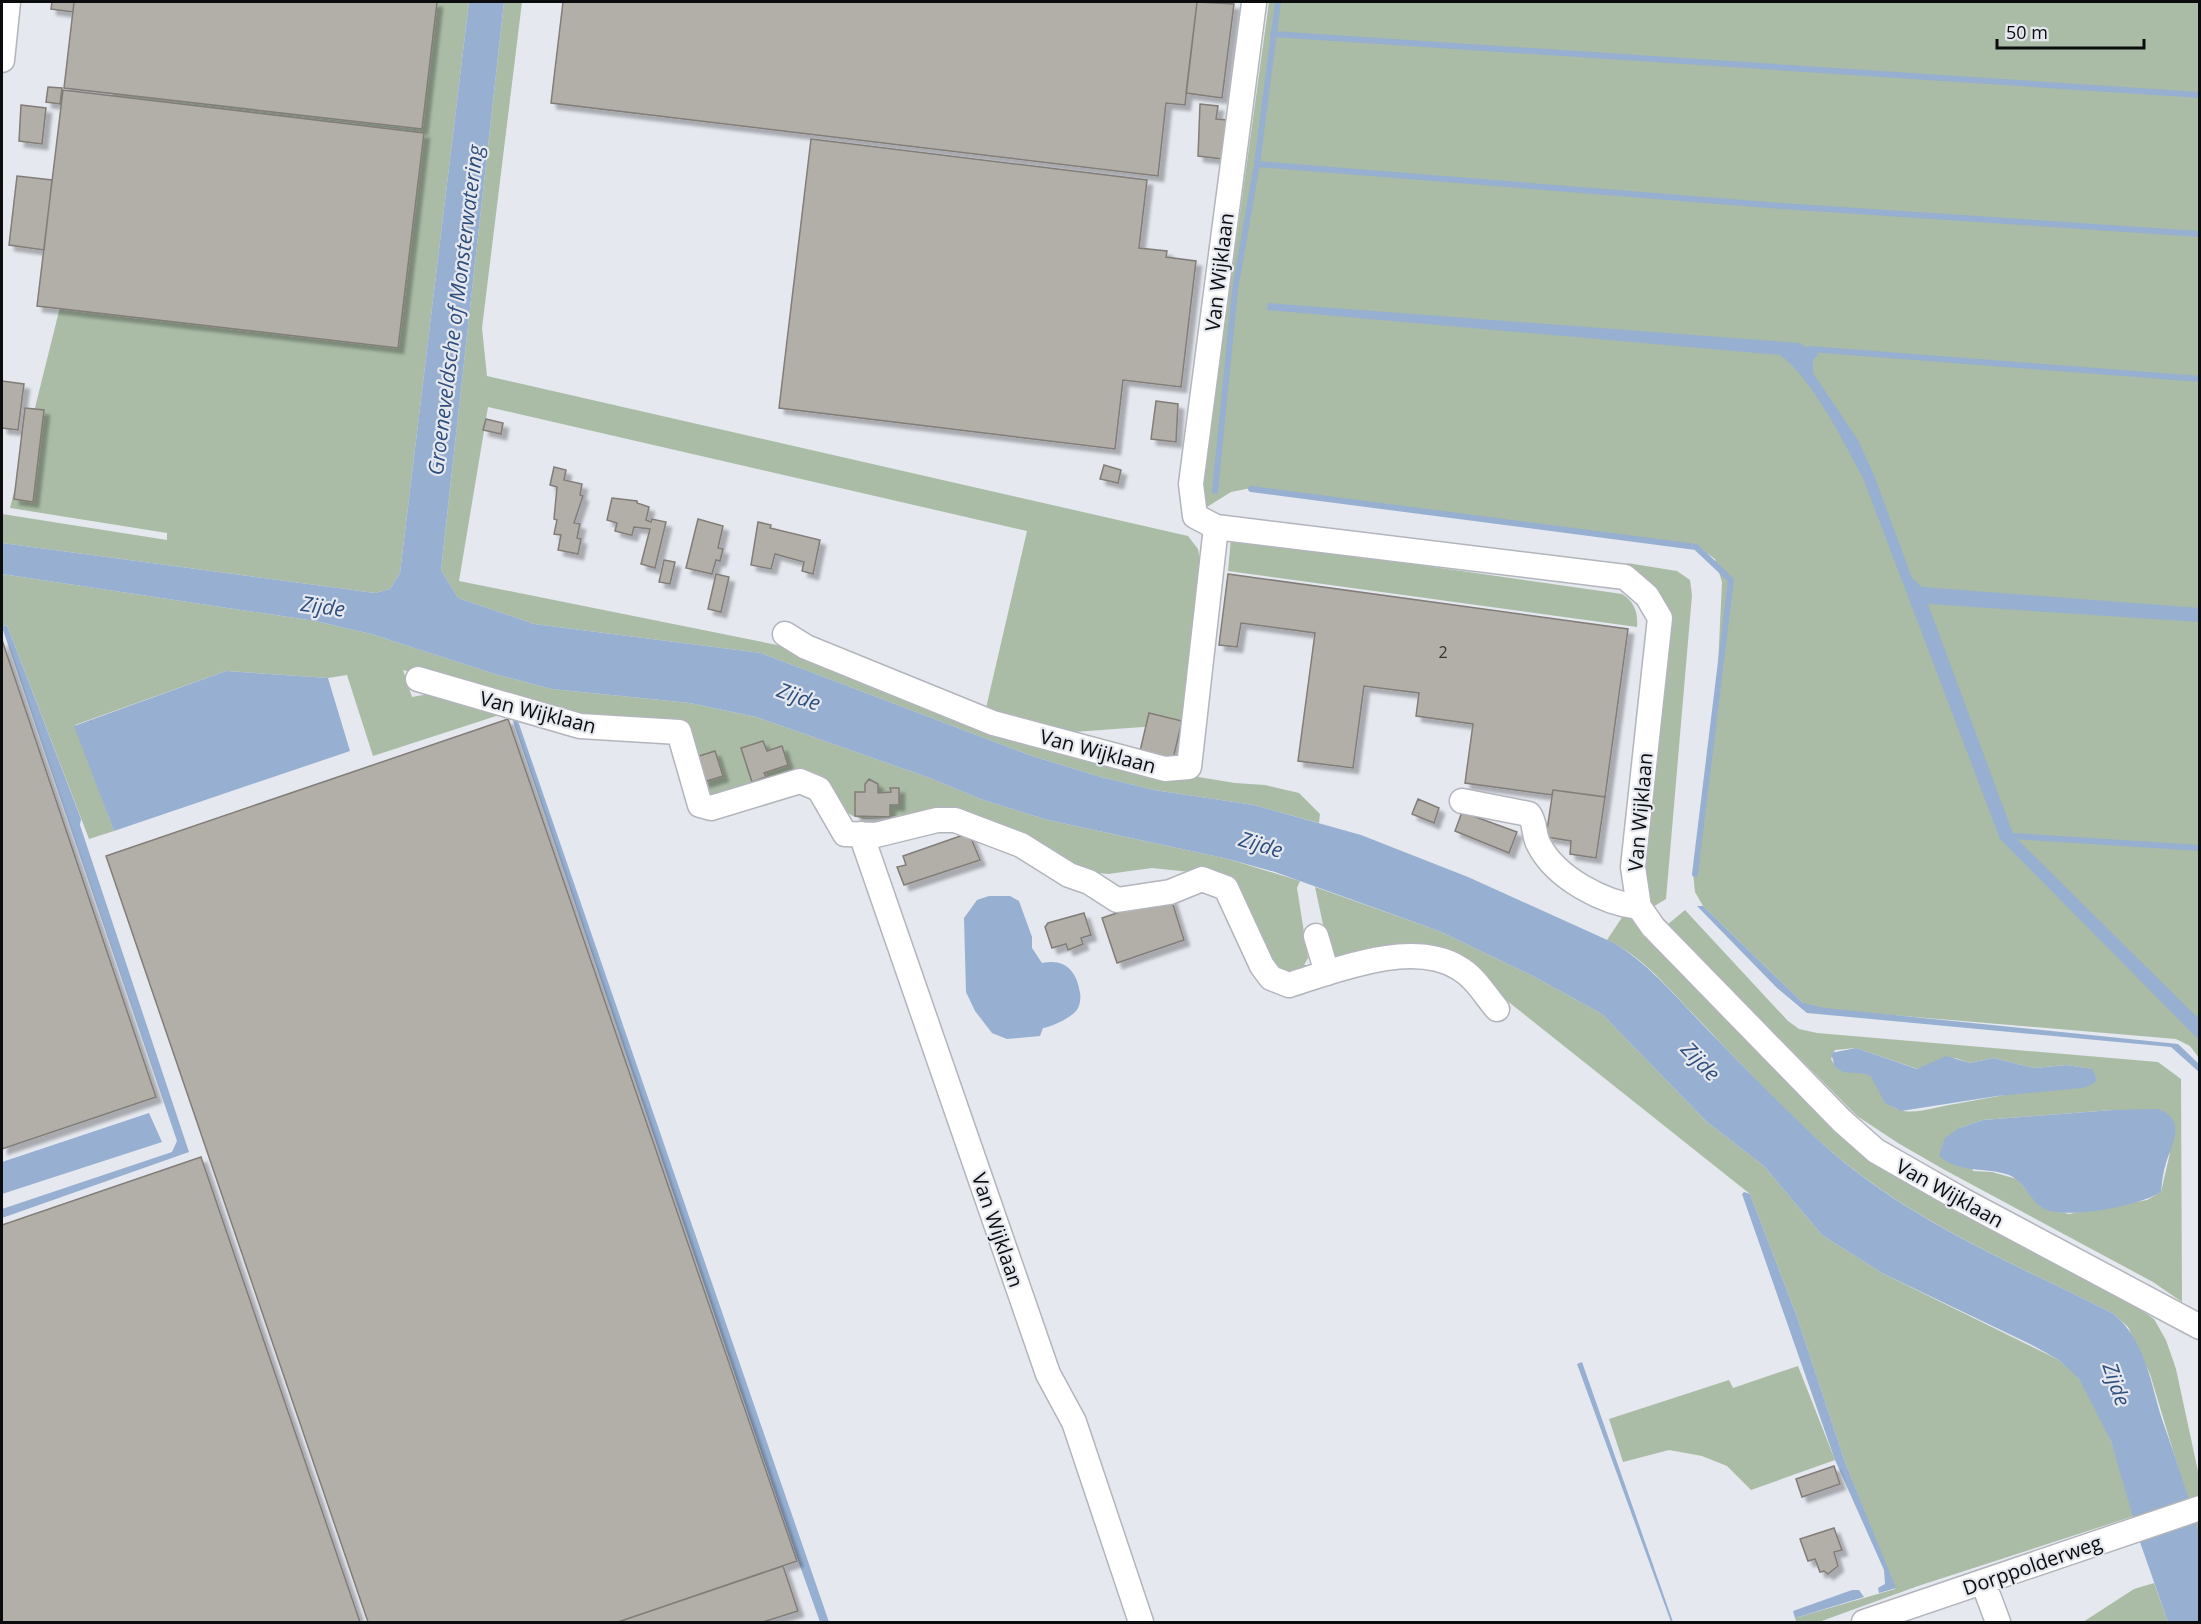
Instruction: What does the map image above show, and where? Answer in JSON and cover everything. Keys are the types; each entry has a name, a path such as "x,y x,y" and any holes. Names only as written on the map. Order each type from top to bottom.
{"street":[{"path":"2,60 8,2"},
{"name":"Van Wijklaan","path":"1254,3 1191,484 1195,516 1216,527 1625,576 1647,596 1660,618 1633,867 1639,907 1653,927 1842,1122 1876,1151 1962,1200 2199,1327"},
{"name":"Van Wijklaan","path":"784,634 806,647 993,723 1165,769 1189,767 1216,527"},
{"name":"Van Wijklaan","path":"418,679 580,726 679,732 700,805 711,808 800,782 819,789 845,834 891,833 937,820 955,820 1021,844 1069,875 1089,882 1117,900 1170,892 1202,879 1215,882 1226,888 1262,966 1271,978 1289,985 1399,955 1446,961 1473,979 1497,1009"},
{"path":"1462,801 1529,814 1533,819 1537,842 1557,872 1625,905 1639,907"},
{"name":"Van Wijklaan","path":"861,834 1048,1374 1074,1422 1141,1623"},
{"path":"1316,936 1327,973"},
{"name":"Dorppolderweg","path":"1864,1623 2199,1508"},
{"path":"1983,1582 1998,1623"}],"green space":[{"path":"136,2 469,2 400,573 390,589 375,593 2,543 2,514 167,540 167,533 10,508"},
{"path":"504,2 522,2 482,328 487,376 1188,536 1198,549 1202,572 1185,724 1073,732 986,708 1027,531 488,407 459,581 797,649 1180,774 1235,783 1265,785 1299,793 1320,814 1319,823 1254,805 1154,790 1032,756 761,653 534,624 458,598 441,570"},
{"path":"1269,2 2199,2 2199,1058 2190,1046 2176,1039 1808,1008 1703,906 1695,892 1693,873 1718,666 1722,582 1715,559 1697,546 1251,488 1231,492 1199,512"},
{"path":"1231,538 1622,594 1635,608 1637,627 1228,571"},
{"path":"1627,563 1677,571 1690,580 1692,595 1666,899 1651,908 1635,856 1650,588"},
{"path":"2,574 315,621 371,634 498,675 552,689 690,703 756,717 930,778 983,800 1048,820 1228,859 1300,881 1297,888 1308,958 1304,965 1307,965 1306,973 1276,976 1264,953 1251,911 1242,896 1200,873 1152,868 1108,874 1080,871 920,816 904,815 872,819 856,817 847,812 828,782 813,772 801,771 711,798 686,730 541,713 403,670 412,697 445,691 515,710 373,756 347,675 328,678 226,671 75,725 114,831 89,839 7,625 2,627"},
{"path":"1315,887 1439,931 1533,976 1602,1014 1707,1122 1764,1166 1822,1235 1882,1273 2059,1360 2079,1379 2098,1411 2112,1445 2134,1516 1918,1586 1819,1622 1792,1622 1796,1621 1795,1618 1895,1589 1846,1465 1796,1314 1750,1194 1447,953 1392,946 1330,957"},
{"path":"1685,910 1788,1021 1799,1029 1817,1033 2158,1062 2181,1079 2182,1302 2153,1282 1943,1169 1857,1116 1667,925","holes":["1856,1048 1918,1069 1955,1058 1970,1063 1993,1058 2034,1068 2067,1065 2091,1069 2097,1079 1927,1110 1906,1111 1888,1103 1876,1082 1867,1074 1843,1070 1831,1059 1835,1050","2113,1110 2170,1153 2161,1192 2147,1200 2069,1214 2041,1207 2017,1179 1992,1172 1973,1171 1959,1128 1983,1120"]},
{"path":"1625,913 1850,1137 2105,1285 2154,1319 2166,1340 2176,1369 2199,1476 2199,1537 2150,1374 2128,1327 2114,1314 1963,1239 1927,1218 1857,1172 1824,1145 1760,1084 1645,965 1621,947 1607,940"},
{"path":"1798,1366 1835,1460 1751,1490 1727,1466 1702,1456 1669,1450 1623,1462 1609,1419 1729,1380 1733,1388"},
{"path":"2154,1583 2168,1622 2083,1622 2134,1589"}],"water":[{"path":"469,2 504,2 441,570 458,598 534,624 761,653 1032,756 1101,777 1154,790 1254,805 1361,835 1468,877 1614,943 1651,971 1793,1116 1856,1172 1926,1218 1963,1239 2114,1314 2125,1326 2134,1338 2146,1366 2199,1535 2199,1622 2168,1622 2141,1545 2111,1441 2079,1379 2059,1360 1882,1273 1822,1235 1764,1166 1707,1122 1602,1014 1533,976 1439,931 1275,872 1228,859 1048,820 983,800 930,778 756,717 690,703 552,689 498,675 371,634 315,621 2,574 2,543 375,593 390,589 400,573"},
{"path":"1268,303 1799,343 1819,354 1813,360 1813,373 1858,440 1874,475 1912,578 1922,587 2199,608 2199,622 1928,604 2014,836 2199,1019 2199,1040 2000,839 1863,478 1815,395 1792,365 1780,355 1267,310"},
{"path":"7,625 81,819 80,825 189,1152 2,1218 2,1209 172,1152 177,1141 2,627"},
{"path":"226,671 328,678 350,751 114,831 74,726"},
{"path":"513,721 518,721 829,1622 820,1622 795,1552"},
{"path":"989,896 1010,896 1019,901 1032,937 1032,948 1042,963 1064,965 1069,968 1076,979 1080,995 1077,1009 1061,1022 1043,1028 1040,1036 1007,1039 992,1033 975,1011 966,992 964,918 977,900"},
{"path":"1697,906 1703,906 1803,1003 1825,1008 2178,1044 2199,1064 2199,1072 2171,1047 1807,1013 1777,988"},
{"path":"1856,1048 1917,1069 1946,1056 1970,1063 1993,1058 2034,1068 2067,1065 2092,1069 2097,1079 2093,1084 2082,1088 1997,1096 1901,1111 1885,1103 1871,1077 1866,1074 1843,1072 1835,1067 1831,1053"},
{"path":"2159,1109 2172,1119 2175,1126 2161,1192 2120,1206 2083,1212 2051,1211 2041,1207 2019,1181 2009,1175 1957,1166 1939,1156 1945,1138 1959,1128 1983,1120 2113,1110"},
{"path":"149,1113 162,1142 2,1194 2,1162"},
{"path":"1744,1192 1750,1194 1796,1314 1846,1465 1896,1588 1879,1593 1878,1588 1885,1584 1884,1570 1835,1460 1742,1194"},
{"path":"1582,1362 1673,1622 1671,1622 1577,1364"},
{"path":"1852,1590 1859,1590 1864,1597 1795,1618 1793,1611"}],"building":[{"path":"52,2 74,2 73,12 51,9"},
{"path":"74,2 437,2 422,129 64,88"},
{"path":"563,2 1197,2 1185,105 1166,103 1158,176 551,103"},
{"path":"1197,2 1234,4 1222,98 1186,93"},
{"path":"48,87 62,88 60,104 46,102"},
{"path":"63,90 424,133 398,348 37,306"},
{"path":"1200,104 1218,106 1216,119 1228,120 1222,159 1198,156"},
{"path":"21,105 46,108 42,144 19,141"},
{"path":"811,139 1147,180 1139,248 1167,251 1166,257 1196,261 1181,387 1123,380 1115,449 779,408"},
{"path":"17,176 52,180 44,250 9,245"},
{"path":"2,381 24,384 18,430 2,428"},
{"path":"1156,401 1178,404 1176,442 1151,439"},
{"path":"25,408 44,410 33,502 14,499"},
{"path":"486,419 503,423 501,434 483,430"},
{"path":"1104,465 1121,470 1118,483 1100,479"},
{"path":"554,467 566,470 564,480 582,484 580,495 583,496 574,523 580,524 577,538 581,539 578,554 558,550 561,535 554,534 557,520 554,519 557,487 550,485"},
{"path":"612,498 637,501 649,507 646,520 666,522 655,568 641,564 650,529 634,527 632,535 615,531 617,523 607,520"},
{"path":"698,519 723,526 718,548 723,549 720,561 716,560 712,574 686,568"},
{"path":"758,522 771,525 770,528 820,540 813,574 802,571 804,562 775,554 771,569 751,565"},
{"path":"664,560 675,562 670,584 659,582"},
{"path":"716,574 729,577 721,612 708,609"},
{"path":"1228,574 1628,629 1605,797 1553,790 1552,795 1465,783 1473,724 1416,716 1419,693 1364,686 1353,768 1298,761 1315,633 1241,623 1237,647 1219,645"},
{"path":"2,640 156,1097 2,1149"},
{"path":"1149,713 1182,721 1173,759 1140,751"},
{"path":"508,719 797,1561 618,1622 368,1622 106,856"},
{"path":"763,741 767,751 782,746 788,765 764,773 766,777 752,782 741,748"},
{"path":"715,751 723,776 704,782 696,757"},
{"path":"869,779 878,784 878,793 891,792 890,788 899,788 899,805 890,805 890,817 855,816 855,792 865,792 865,784"},
{"path":"1553,790 1605,797 1596,858 1570,854 1571,841 1546,837"},
{"path":"1418,799 1439,808 1434,823 1412,814"},
{"path":"1462,812 1517,832 1509,853 1455,831"},
{"path":"969,833 980,860 904,885 897,867 906,865 903,856"},
{"path":"1170,895 1184,940 1117,963 1102,918"},
{"path":"1084,913 1091,935 1081,938 1083,944 1068,950 1066,944 1052,948 1045,927 1048,923"},
{"path":"201,1157 360,1622 2,1622 2,1225"},
{"path":"1834,1466 1840,1484 1802,1497 1796,1479"},
{"path":"1834,1528 1842,1550 1834,1552 1838,1566 1828,1574 1824,1571 1820,1572 1815,1559 1808,1561 1800,1539"},
{"path":"783,1566 798,1611 763,1622 618,1622"}],"waterway":[{"path":"1215,491 1235,290 1257,164 1278,2"},
{"path":"1273,34 2200,95"},
{"path":"1257,164 1768,205 2200,234"},
{"path":"1810,349 2200,379"},
{"path":"1251,489 1696,547 1731,580 1695,874"},
{"path":"2014,836 2200,848"}],"water label":[{"name":"Groeneveldsche of Monsterwatering","path":"455,310"},
{"name":"Zijde","path":"323,606"},
{"name":"Zijde","path":"799,696"},
{"name":"Zijde","path":"1261,844"},
{"name":"Zijde","path":"1701,1061"},
{"name":"Zijde","path":"2117,1384"}]}
